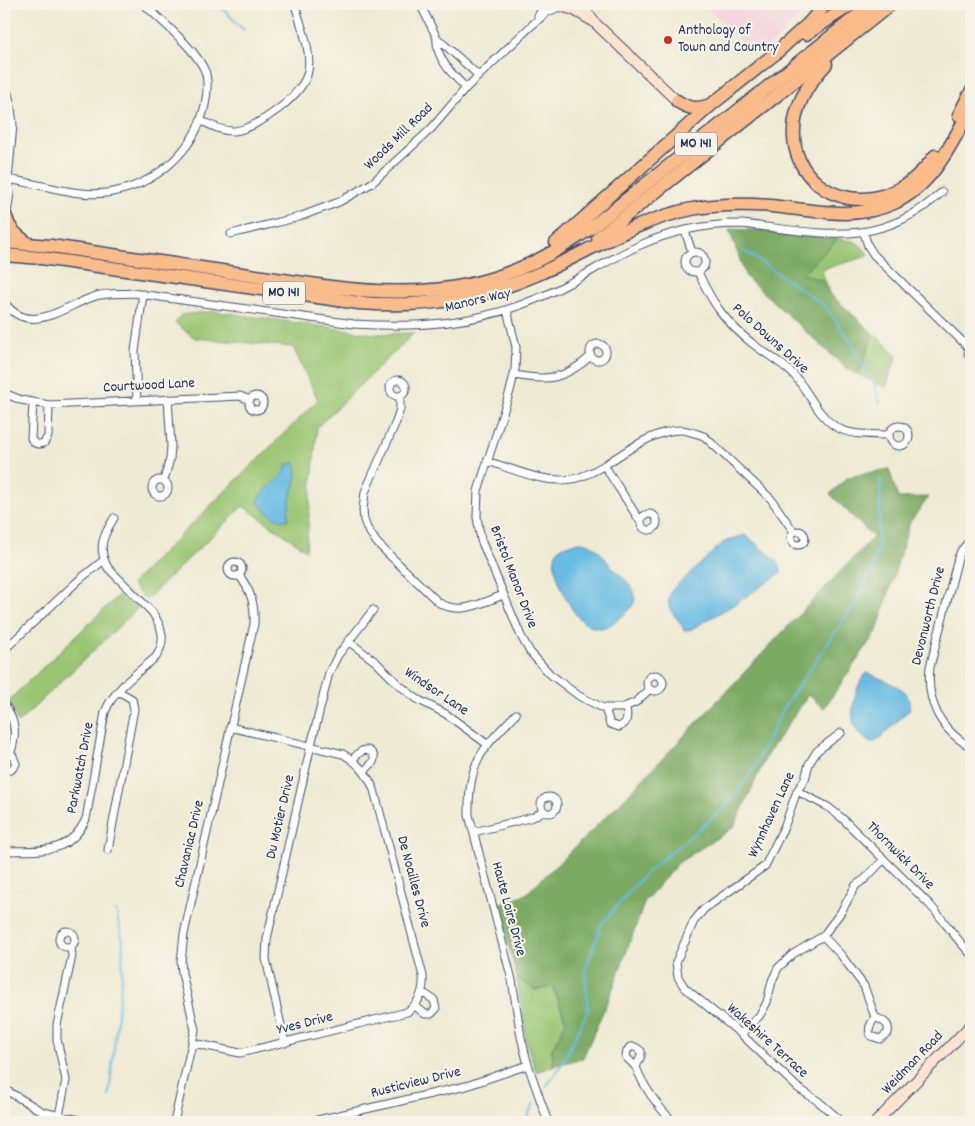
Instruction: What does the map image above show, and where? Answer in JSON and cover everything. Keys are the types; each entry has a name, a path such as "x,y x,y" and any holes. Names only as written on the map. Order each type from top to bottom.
{"highway":[{"path":"512,272 564,237 711,105 776,53 808,24 826,4"},
{"path":"776,53 852,4"},
{"name":"MO 141","path":"4,242 26,243 316,285 377,292 408,293 468,285 512,272 554,252 592,227 872,4"},
{"name":"MO 141","path":"10,255 382,305 428,304 473,296 517,283 559,264 586,247 892,4"},
{"path":"855,33 812,80 804,91 795,115 793,141 796,154 809,175 828,191 841,196 867,199 881,197 907,184 926,168 934,158 971,92"},
{"path":"677,101 692,109 711,105"},
{"path":"677,101 682,115 679,134"},
{"path":"559,264 645,223 693,209 753,205 837,214 866,212 881,208 906,196 941,163 971,108"},
{"path":"6,217 11,230 26,243"},
{"path":"4,264 10,255"}],"street":[{"path":"6,180 76,192 106,193 131,186 163,170 171,164 189,143 202,121 207,96 206,73 193,52 144,4"},
{"path":"202,121 224,130 234,131 246,128 266,118 302,85 308,72 308,58 295,4"},
{"path":"420,4 437,38 478,75"},
{"name":"Woods Mill Road","path":"531,26 545,4"},
{"path":"581,4 594,22 677,101"},
{"path":"562,5 594,22"},
{"name":"Woods Mill Road","path":"231,234 299,217 339,202 372,183 431,128 478,75 546,13 562,5"},
{"path":"437,38 436,44 444,63 466,88"},
{"path":"4,81 10,102 13,125 4,188"},
{"path":"4,233 10,193 6,180"},
{"name":"Manors Way","path":"4,302 14,313 36,319 50,316 99,295 132,293 354,324 390,327 423,326 466,321 507,310 545,296 639,246 684,231 727,224 741,224 831,234 864,232 892,225 907,218 918,212 942,192"},
{"name":"Polo Downs Drive","path":"684,231 692,252"},
{"path":"864,232 868,246 874,255 971,349 968,356 971,361"},
{"name":"Polo Downs Drive","path":"692,252 702,253 706,260 704,268 698,272 691,271 686,266 685,260 692,252"},
{"name":"Polo Downs Drive","path":"698,272 720,313 748,340 788,369 801,384 824,418 837,428 848,432 888,435"},
{"path":"137,401 135,351 143,294"},
{"name":"Bristol Manor Drive","path":"507,310 516,347 514,375 478,491 478,525 481,540 520,636 540,664 579,696 605,708 613,709 636,702 650,689"},
{"path":"514,375 536,379 552,378 564,374 591,356"},
{"name":"Courtwood Lane","path":"4,393 33,403 49,405 240,396 250,400"},
{"path":"400,396 400,410 396,422 365,492 363,510 367,528 377,543 438,602 445,606 458,609 472,607 503,596"},
{"path":"164,480 170,459 171,446 168,399"},
{"path":"33,403 31,438 34,443 38,444 44,443 48,436 49,405"},
{"path":"487,461 550,480 574,479 588,475 657,434 682,430 692,432 704,436 771,499 794,532"},
{"path":"604,465 640,521"},
{"path":"4,650 80,579 104,560 103,536 114,518"},
{"name":"Devonworth Drive","path":"971,539 958,558 928,678 931,698 938,716 950,733 971,747"},
{"name":"Parkwatch Drive","path":"4,851 49,850 67,843 79,833 86,819 108,704 118,691 156,657 160,650 163,633 152,612 108,568 104,560"},
{"name":"Chavaniac Drive","path":"174,1122 195,1030 182,973 182,948 254,624 252,597 239,575"},
{"name":"Du Motier Drive","path":"285,1043 267,967 266,951 311,745 329,673 332,665 348,642 373,610"},
{"name":"Windsor Lane","path":"348,642 376,662 398,684 417,699 446,714 487,744"},
{"path":"108,850 134,709 132,699 118,691"},
{"path":"4,704 15,727 14,743 7,755 14,758 15,766 11,770 4,771"},
{"path":"605,708 610,724 619,727 623,726 627,720 626,706"},
{"name":"Haute Loire Drive","path":"516,714 487,744 475,765 470,788 469,815 512,980 528,1065 548,1122"},
{"name":"De Noailles Drive","path":"230,727 343,754 364,771 374,790 423,976 422,992 416,1004"},
{"name":"Wynnhaven Lane","path":"678,977 676,962 678,955 694,921 709,904 753,876 765,866 785,825 797,791 805,779 809,764 817,751 842,733"},
{"path":"352,760 360,752 367,750 372,753 374,756 373,762 364,771"},
{"name":"Thornwick Drive","path":"797,791 836,813 936,912 953,935 971,954"},
{"path":"474,832 533,817 543,811"},
{"path":"741,1034 760,1015 764,1008 778,968 793,954 823,936 856,885 865,879 884,859"},
{"path":"823,936 841,954 864,986 876,1018"},
{"path":"59,1116 66,1080 57,1040 57,1025 72,956 71,947"},
{"name":"Wakeshire Terrace","path":"678,977 685,988 741,1034 798,1088 818,1101 842,1122"},
{"path":"416,1004 425,1014 431,1014 436,1009 434,1000 422,992"},
{"name":"Yves Drive","path":"193,1043 240,1053 407,1012 416,1004"},
{"name":"Weidman Road","path":"876,1122 971,1025"},
{"name":"Rusticview Drive","path":"309,1122 466,1086 528,1065"},
{"path":"636,1067 647,1088 666,1116 673,1122"},
{"path":"4,1089 43,1112 88,1122"}],"shaded area":[{"path":"703,4 810,4 760,57"}],"green space":[{"path":"729,229 838,239 802,274 825,281 829,293 873,333 859,375 848,370 746,277"},
{"path":"838,239 856,243 869,256 822,269 825,281 802,274"},
{"path":"213,311 375,334 414,333 317,427 306,550 243,506 146,600 131,584 318,400 293,347 195,338 175,323 181,315"},
{"path":"873,333 897,355 886,387 859,375"},
{"path":"889,469 898,498 929,497 910,522 877,631 824,708 808,695 767,755 734,827 678,863 645,901 612,991 583,1058 553,1066 552,1049 566,1022 553,987 535,990 517,978 498,904 526,894 570,852 626,797 873,537 830,494 848,477"},
{"path":"124,590 140,606 18,723 8,701"},
{"path":"4,712 11,730 4,737"},
{"path":"517,978 535,990 553,987 566,1022 552,1049 553,1066 536,1072 527,1045"}],"water":[{"path":"295,463 297,474 288,519 284,520 267,512 258,502 268,487 283,474 287,465"},
{"path":"745,535 777,561 781,573 735,604 690,630 684,631 669,607 673,589 725,541"},
{"path":"579,542 595,547 626,580 634,592 634,604 629,610 604,627 598,628 584,623 575,614 560,585 555,556 560,548"},
{"path":"867,673 903,690 908,696 910,709 877,741 870,743 857,730 853,719 853,705 857,690"}],"waterway":[{"path":"218,4 244,30"},
{"path":"743,250 824,305 849,339 874,383 880,403"},
{"path":"546,1087 561,1066 588,1010 585,971 602,923 646,873 726,807 751,773 784,707 862,593 878,548 881,480"},
{"path":"109,1096 122,974 123,941 116,911"},
{"path":"525,1122 534,1103"}],"place":[{"name":"Anthology of Town and Country","path":"668,40"}]}
